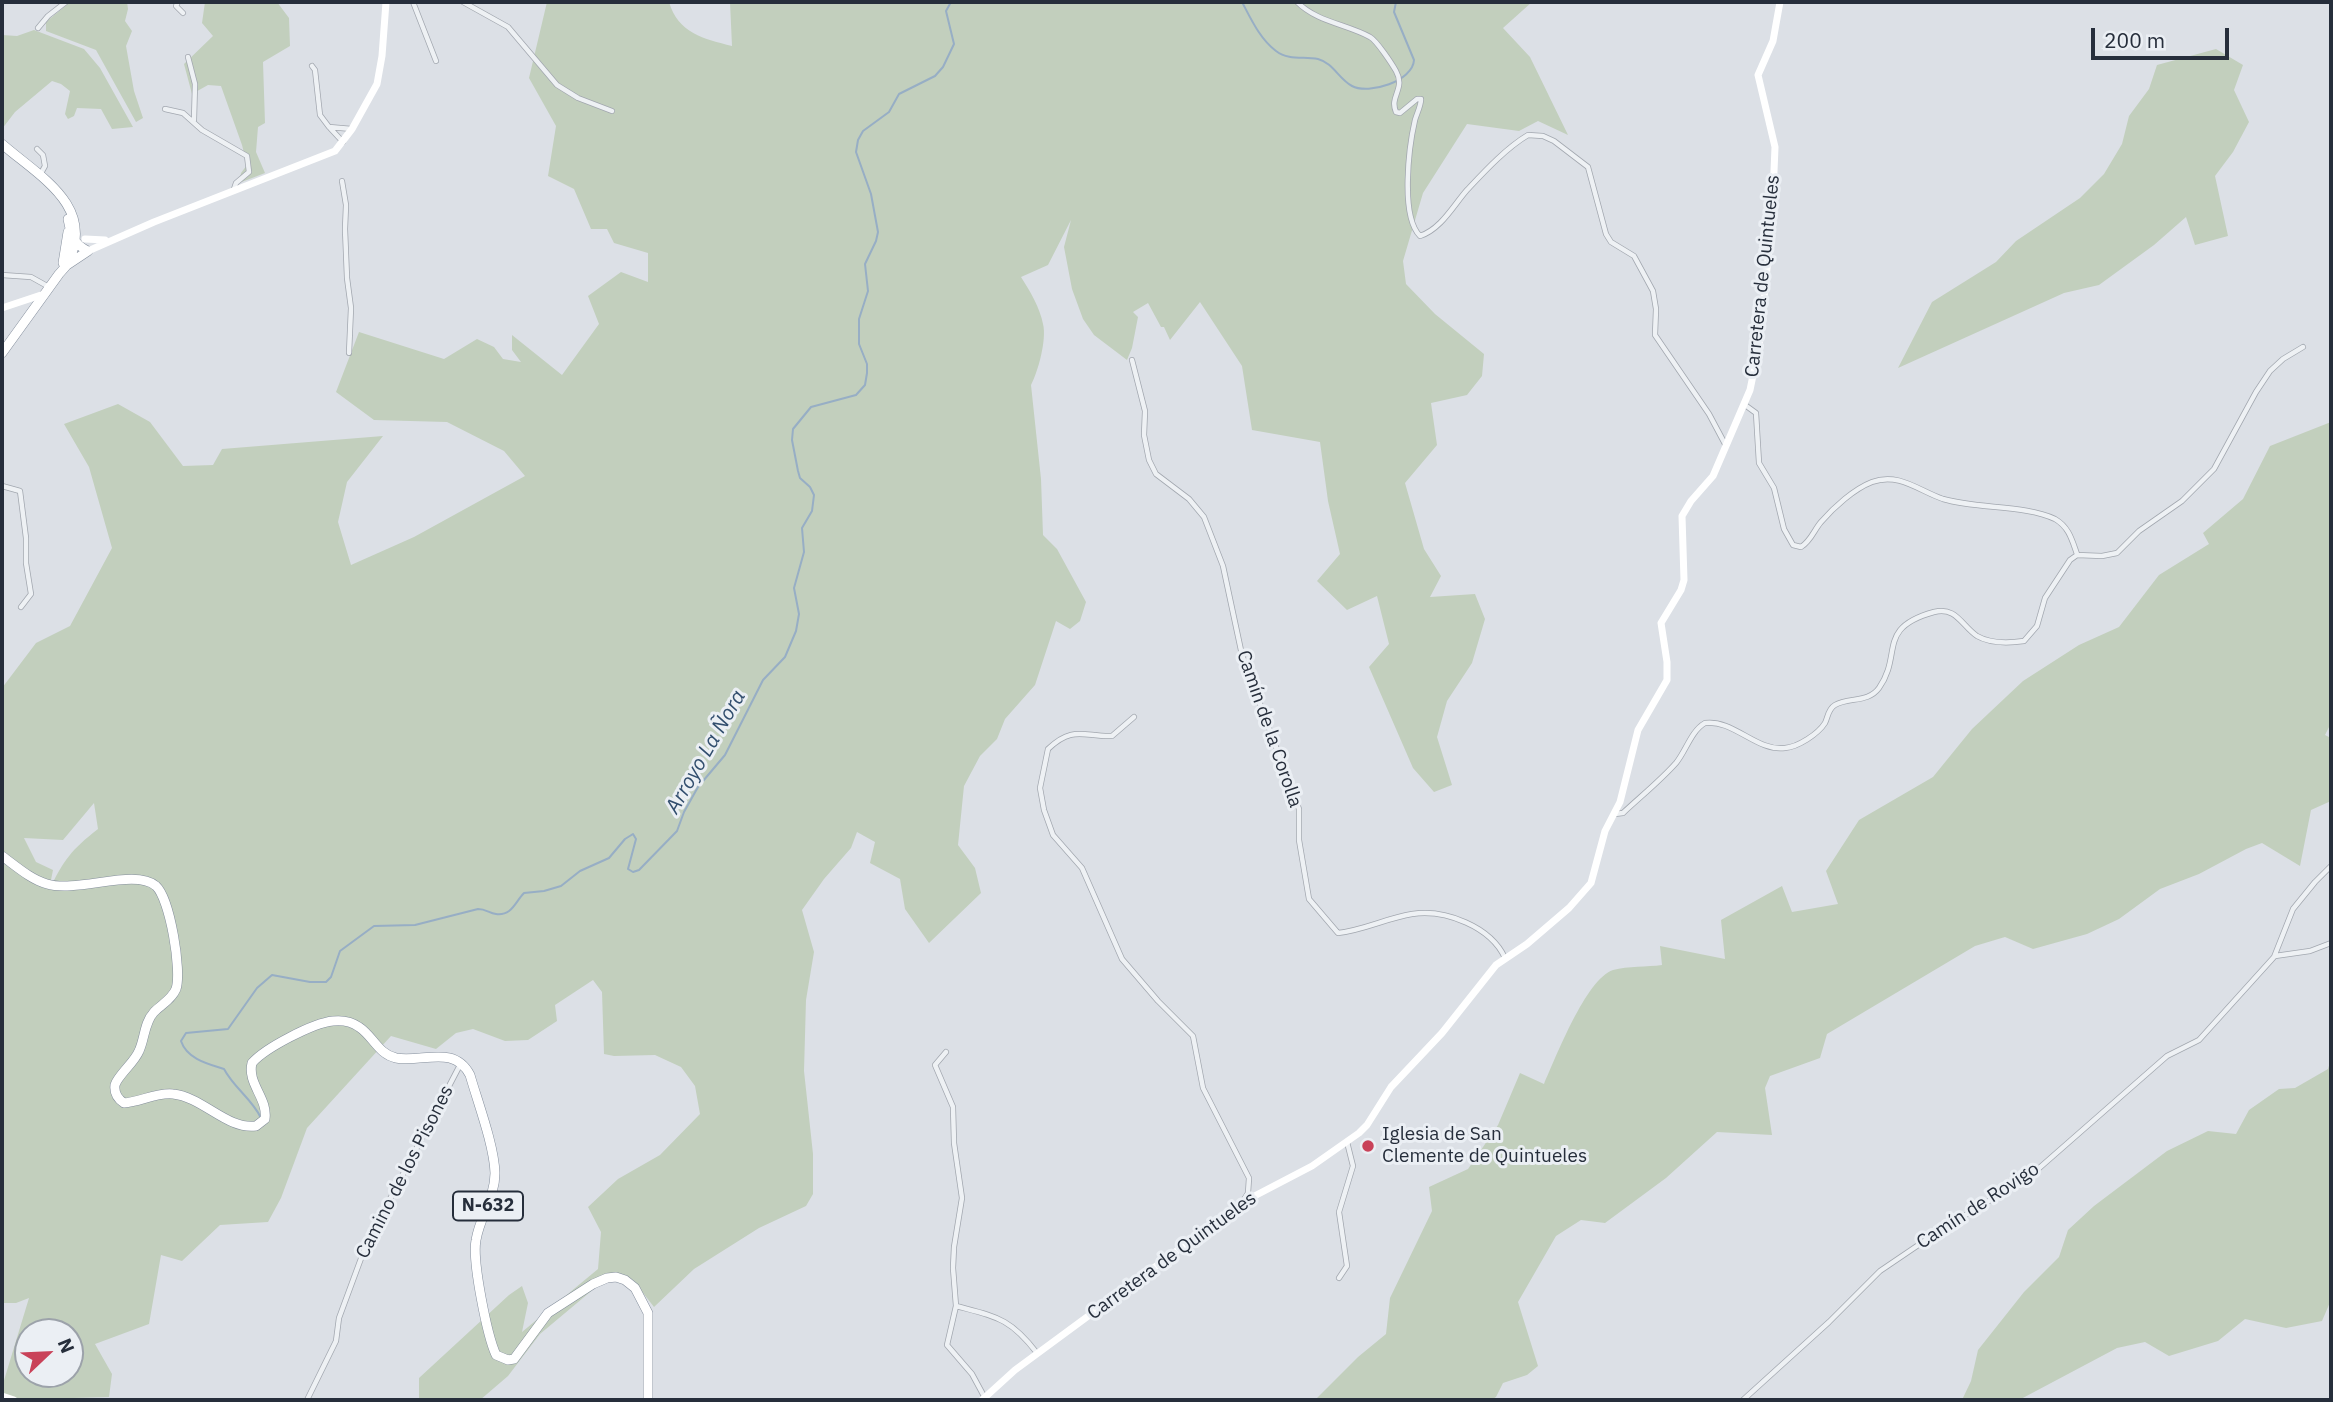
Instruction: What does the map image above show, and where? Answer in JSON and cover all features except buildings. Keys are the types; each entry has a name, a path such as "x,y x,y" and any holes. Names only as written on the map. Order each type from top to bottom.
{"highway":[{"path":"2,144 71,208 81,242 88,251 59,274 2,352"},
{"path":"61,196 72,238 81,242"},
{"path":"59,274 66,253 68,219"},
{"path":"66,253 81,242"},
{"path":"68,265 81,242"},
{"path":"2,856 31,877 46,884 72,887 136,879 147,881 158,888 166,904 178,979 172,996 149,1019 140,1050 130,1066 117,1079 115,1092 124,1103 173,1093 187,1097 231,1121 256,1125 265,1119 266,1110 252,1080 252,1063 265,1051 323,1023 341,1021 357,1025 376,1046 393,1058 442,1056 461,1062"},
{"name":"N-632","path":"461,1062 470,1074 495,1172 491,1201 480,1224 475,1251 491,1341 496,1355 508,1360 514,1359 548,1313 593,1284 616,1277 635,1288 648,1313 648,1400"}],"street":[{"path":"38,28 66,2"},
{"path":"178,2 176,6 179,12 183,13"},
{"path":"88,251 166,217 326,156 343,143 377,84 386,2"},
{"path":"412,2 436,61"},
{"path":"463,2 508,27 557,85 578,98 612,111"},
{"path":"1297,2 1310,13 1369,36 1399,80 1394,103 1396,112 1405,110 1417,99 1421,99 1414,122 1408,190 1410,214 1416,233 1420,236 1441,221 1467,191 1524,138 1535,134 1543,136 1588,167 1606,234 1618,247 1634,256 1653,291 1656,309 1653,329 1655,335 1709,414 1725,444"},
{"name":"Carretera de Quintueles","path":"983,1399 1037,1353 1242,1202 1312,1166 1367,1125 1391,1087 1442,1033 1496,965 1527,944 1586,890 1595,874 1605,831 1620,802 1637,730 1667,680 1661,623 1684,580 1682,516 1713,476 1725,444 1745,405 1759,345 1772,220 1775,147 1758,75 1773,41 1780,2"},
{"path":"188,57 195,84 194,121"},
{"path":"312,66 315,70 320,115 343,143"},
{"path":"164,110 176,110 194,121 202,130 247,156 249,172 236,183 234,190"},
{"path":"329,127 352,129"},
{"path":"37,149 43,155 46,166 39,176"},
{"path":"342,181 346,205 347,278 351,308 349,353"},
{"path":"81,242 110,240"},
{"path":"2,275 31,277 47,290 2,308"},
{"path":"1614,814 1623,813 1668,771 1697,729 1705,723 1722,725 1778,748 1793,746 1812,735 1825,723 1831,708 1836,704 1870,696 1876,692 1885,674 1899,630 1913,620 1937,611 1947,611 1956,615 1976,635 1984,639 1999,642 2024,641 2040,619 2045,598 2070,560 2077,555 2102,556 2117,553 2138,531 2182,501 2214,469 2270,371 2303,347"},
{"name":"Camín de la Corolla","path":"1132,360 1145,411 1144,435 1149,460 1156,474 1176,489 1204,517 1223,566 1242,655 1299,809 1299,840 1309,899 1338,933 1415,914 1447,916 1482,932 1506,958"},
{"path":"1745,405 1756,413 1759,463 1774,488 1784,529 1793,545 1801,547 1807,544 1820,522 1857,490 1887,479 1902,480 1942,499 1975,507 2006,508 2055,519 2067,528 2077,555"},
{"path":"2,486 20,491 31,594 21,607"},
{"path":"1134,717 1112,736 1076,733 1048,749 1040,783 1044,810 1056,840 1082,868 1122,959 1193,1036 1203,1088 1249,1178 1248,1193 1242,1202"},
{"name":"Camín de Rovigo","path":"1743,1400 1829,1322 1880,1271 1942,1229 2029,1177 2167,1056 2196,1042 2274,957 2293,909 2331,866"},
{"path":"2274,957 2310,951 2331,943"},
{"path":"946,1052 935,1065 953,1107 954,1143 962,1198 954,1247 956,1306 947,1345 972,1374 983,1399"},
{"name":"Camino de los Pisones","path":"307,1400 336,1341 339,1318 366,1245 461,1062"},
{"path":"1339,1278 1348,1266 1339,1212 1353,1166 1347,1141"},
{"path":"956,1306 994,1315 1018,1330 1037,1353"},
{"path":"2,1396 14,1400"}],"green space":[{"path":"70,2 127,2 125,21 132,31 126,46 134,91 143,118 136,122 96,50 46,31 46,22"},
{"path":"205,2 277,2 289,18 290,46 263,62 265,123 258,127 256,152 265,173 239,183 241,173 247,165 221,86 208,85 192,94 184,64 213,36 202,23"},
{"path":"547,2 669,2 679,21 693,33 732,46 730,2 1532,2 1503,28 1530,57 1568,135 1538,121 1519,131 1467,124 1423,193 1403,261 1406,284 1435,314 1484,354 1482,376 1467,395 1431,403 1437,445 1405,483 1424,549 1441,576 1430,597 1475,594 1485,619 1472,663 1447,701 1437,737 1452,785 1434,792 1413,768 1369,667 1389,644 1377,596 1347,610 1317,581 1340,554 1328,501 1320,442 1252,430 1242,366 1200,302 1170,340 1148,303 1133,312 1138,317 1127,360 1094,335 1083,319 1072,289 1064,247 1071,220 1048,265 1021,277 1037,306 1044,330 1041,355 1031,385 1041,479 1043,535 1057,549 1086,602 1080,621 1070,629 1056,621 1035,685 1005,719 997,739 980,756 964,786 958,845 975,868 981,893 929,943 905,909 900,879 870,863 875,842 857,832 851,848 802,910 814,952 806,1000 804,1071 813,1154 813,1194 806,1206 759,1228 694,1269 654,1307 633,1280 614,1272 540,1334 508,1376 480,1400 419,1400 419,1378 509,1295 522,1286 528,1303 522,1332 598,1269 601,1232 588,1207 618,1179 660,1155 700,1114 695,1086 681,1067 655,1055 604,1054 602,992 593,980 555,1005 557,1021 528,1040 505,1041 473,1029 456,1033 436,1049 391,1036 307,1128 281,1198 268,1222 220,1225 182,1261 161,1255 149,1324 95,1344 112,1374 109,1397 2,1400 2,1387 14,1347 14,1388 84,1388 84,1318 23,1318 29,1298 16,1303 2,1303 2,688 36,643 70,626 112,548 89,467 64,424 118,404 150,422 183,466 213,465 222,449 383,436 347,482 338,522 351,565 414,537 525,476 504,451 447,422 374,420 336,392 359,332 444,359 477,339 494,347 503,359 521,362 512,350 512,335 562,375 599,324 588,296 621,272 648,282 648,253 614,243 607,229 591,229 574,189 548,176 556,126 529,78","holes":["94,803 98,829 69,856 49,890 53,870 36,862 24,838 63,840"]},
{"path":"34,30 84,49 100,68 133,127 112,129 101,109 77,108 74,116 68,119 65,114 70,91 52,81 15,112 2,129 2,35 17,36"},
{"path":"2216,49 2243,65 2234,90 2249,122 2233,152 2215,176 2228,236 2195,245 2186,217 2154,245 2099,285 2064,293 1898,368 1932,302 1996,262 2016,241 2080,198 2104,174 2122,144 2129,116 2149,89 2157,65"},
{"path":"2331,422 2331,723 2325,735 2331,738 2331,801 2311,810 2300,866 2262,843 2199,874 2160,889 2119,919 2087,934 2033,949 2005,937 1975,946 1827,1034 1820,1058 1770,1076 1765,1088 1772,1135 1717,1132 1666,1178 1605,1223 1581,1220 1556,1236 1518,1302 1538,1366 1527,1375 1503,1383 1496,1397 1491,1400 1315,1400 1358,1357 1386,1334 1390,1298 1432,1211 1429,1187 1468,1169 1498,1125 1520,1073 1544,1084 1582,1003 1603,976 1613,970 1662,965 1660,946 1725,959 1721,920 1782,886 1792,912 1838,904 1826,871 1859,820 1933,777 1972,729 2023,681 2079,645 2119,627 2159,575 2209,544 2203,533 2243,499 2270,446"},
{"path":"2331,1059 2331,1300 2322,1321 2286,1328 2245,1319 2218,1341 2169,1356 2145,1342 2117,1348 2019,1400 1962,1400 1971,1381 1978,1350 2024,1292 2059,1257 2068,1230 2094,1206 2167,1151 2208,1131 2236,1134 2249,1110 2279,1089 2295,1088 2328,1069"}],"waterway":[{"name":"Arroyo La Ñora","path":"261,1118 224,1069 199,1060 188,1052 181,1041 186,1033 228,1029 257,988 272,975 326,982 331,977 340,951 374,926 415,925 478,909 496,914 506,913 524,893 561,886 580,871 609,858 625,839 633,834 636,839 628,869 633,872 639,870 677,831 698,787 725,755 763,680 785,657 796,631 799,614 794,588 804,552 802,528 812,511 814,495 800,478 792,440 793,429 811,407 856,395 865,385 867,364 859,344 859,319 868,291 865,264 878,232 871,194 856,152 858,140 863,131 889,112 899,94 935,76 943,67 954,44 946,11 951,2"},
{"name":"Arroyo La Ñora","path":"1242,2 1261,35 1276,51 1286,56 1323,61 1352,86 1369,89 1398,80 1412,68 1414,60 1394,12 1396,2"}],"place":[{"name":"Iglesia de San Clemente de Quintueles","path":"1368,1146"}]}
